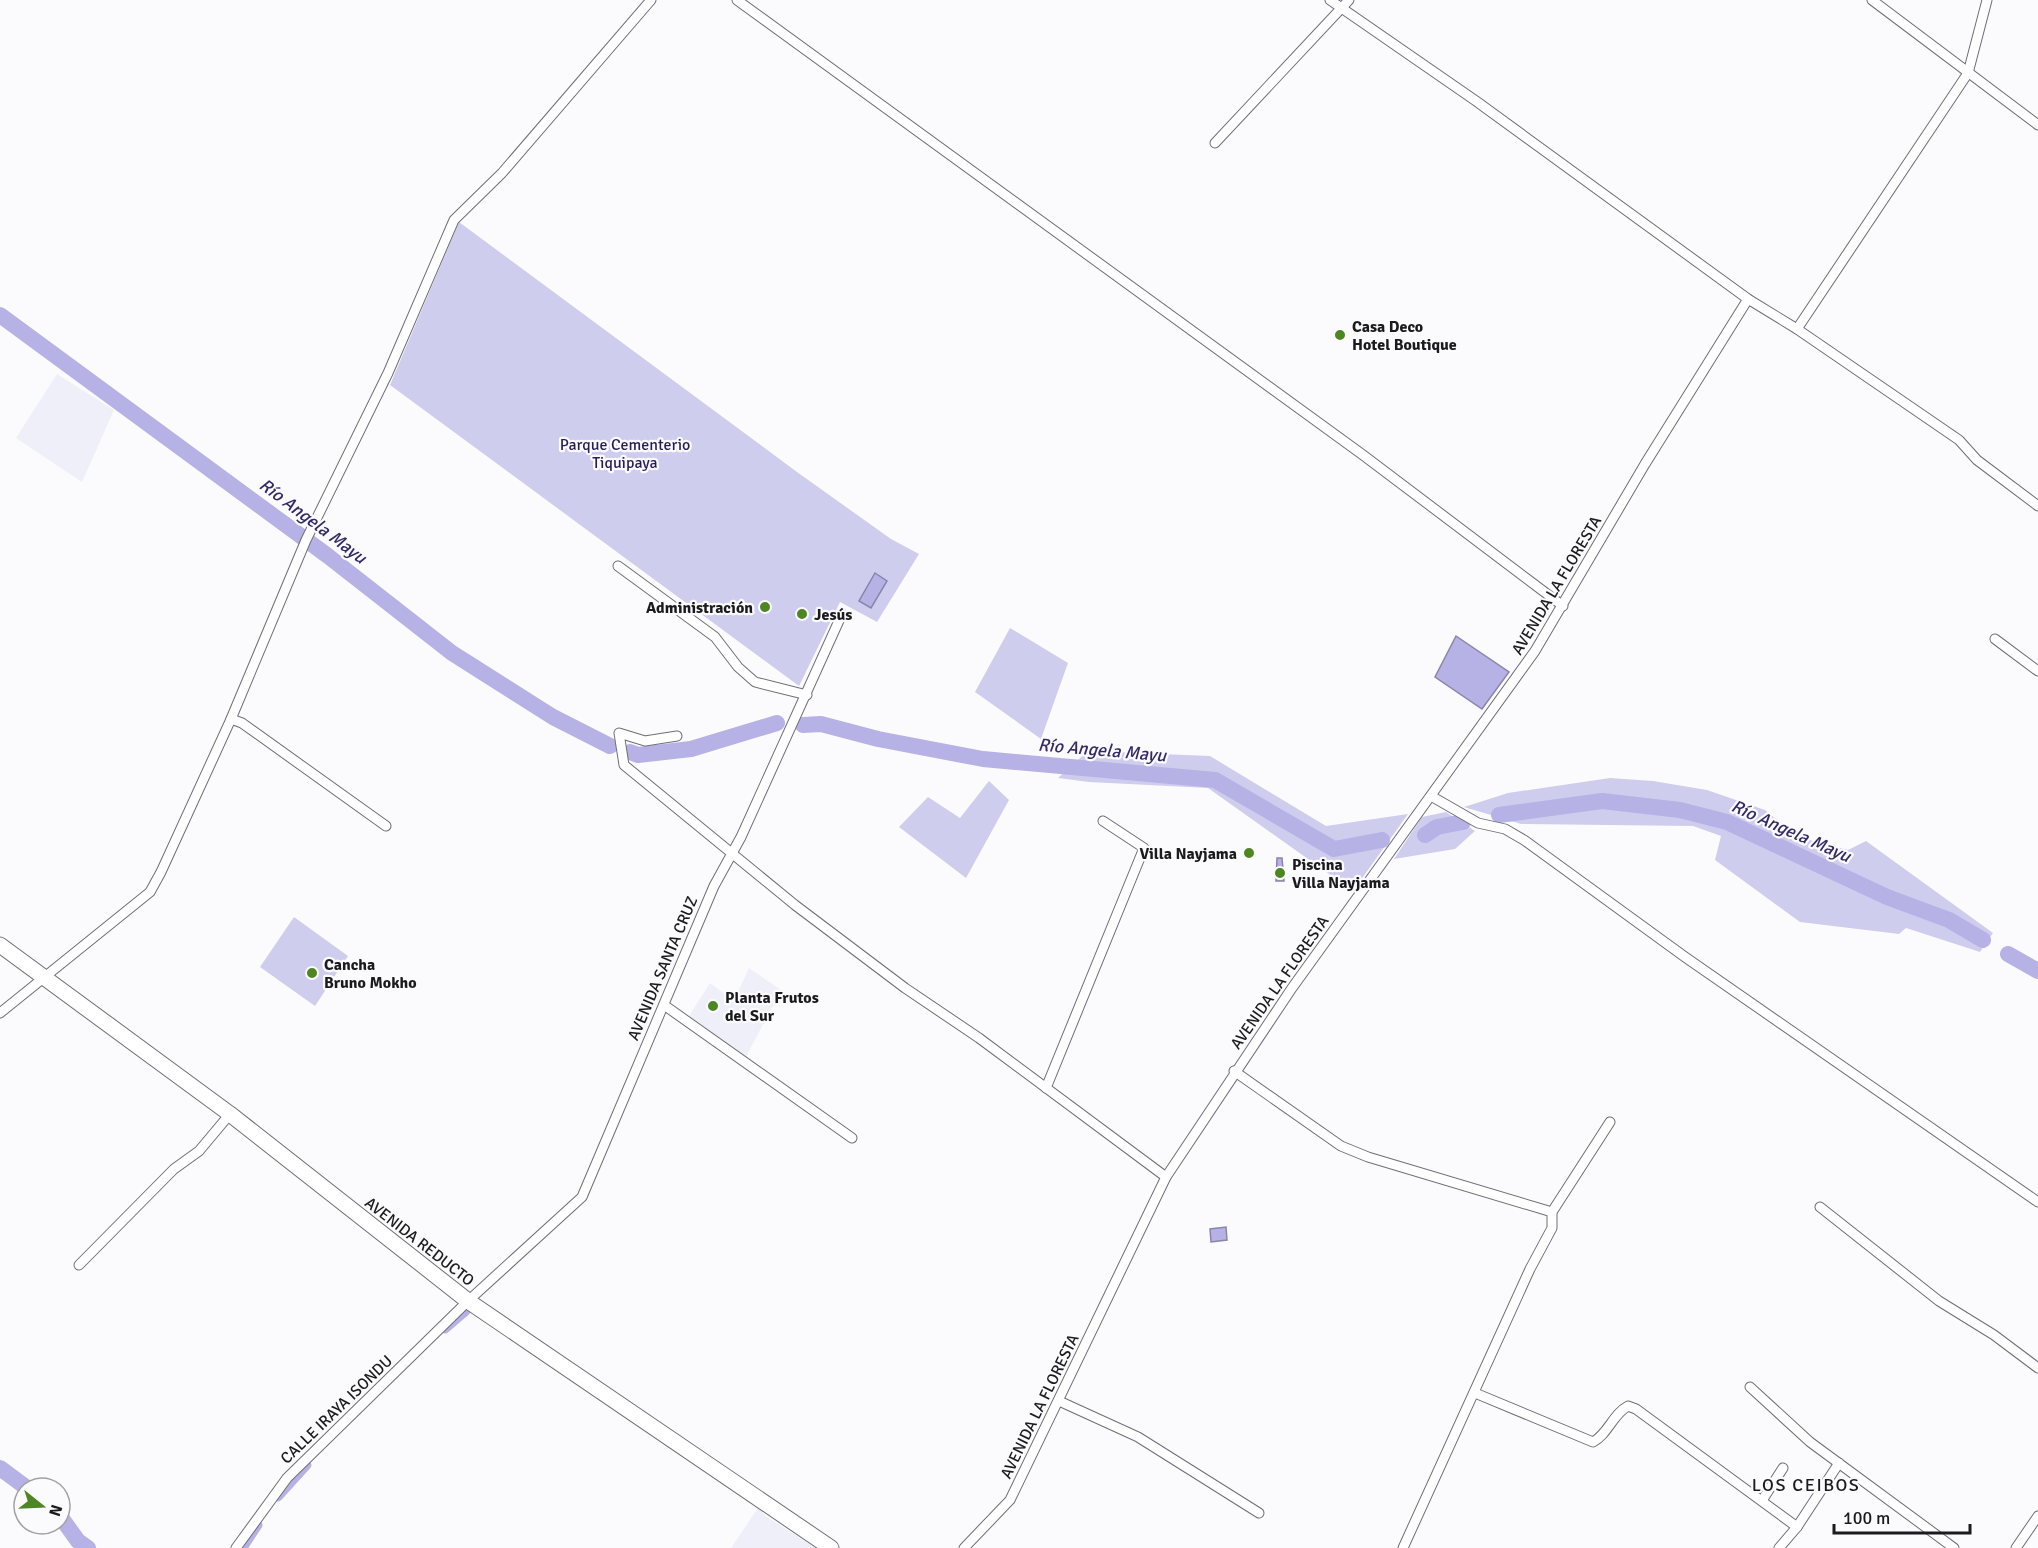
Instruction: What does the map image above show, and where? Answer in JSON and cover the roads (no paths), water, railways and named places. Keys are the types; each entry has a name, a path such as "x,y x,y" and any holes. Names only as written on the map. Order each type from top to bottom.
{"main road":[{"name":"AVENIDA REDUCTO","path":"0,945 230,1114 468,1302 831,1548"}],"street":[{"path":"0,1014 150,892 231,719 306,540 384,382 454,220 502,173 651,0"},
{"path":"738,0 1363,455 1563,606"},
{"path":"1330,0 1476,101 1748,299 1797,329 1959,440 1977,460 2038,506"},
{"path":"1215,143 1349,0"},
{"path":"1872,0 2038,125"},
{"path":"1797,329 1968,73 1988,0"},
{"name":"AVENIDA LA FLORESTA","path":"964,1548 1010,1500 1166,1177 1234,1071 1535,651 1645,464 1748,299"},
{"path":"618,566 715,637 738,668 755,682 807,695"},
{"name":"AVENIDA SANTA CRUZ","path":"468,1302 582,1197 714,886 741,837 842,614"},
{"path":"1995,639 2038,671"},
{"path":"231,719 242,723 386,826"},
{"path":"677,736 645,741 619,732 624,765 731,853 904,988 1046,1088 1166,1177"},
{"path":"1431,796 1478,823 1505,829 1524,840 1685,957 2038,1202"},
{"path":"1046,1088 1144,848 1103,821"},
{"path":"664,1005 852,1138"},
{"path":"1234,1071 1341,1146 1368,1157 1552,1212"},
{"path":"79,1265 174,1169 199,1151 230,1114"},
{"path":"1403,1548 1530,1269 1552,1228 1552,1212 1610,1122"},
{"path":"1820,1208 1939,1300 1994,1335 2038,1368"},
{"name":"CALLE IRAYA ISONDU","path":"236,1548 287,1478 468,1302"},
{"path":"1750,1387 1810,1442 1954,1548"},
{"path":"1475,1394 1593,1442 1600,1438 1622,1410 1628,1406 1636,1409 1763,1499 1797,1527"},
{"path":"1059,1401 1138,1437 1259,1513"},
{"path":"1779,1548 1797,1527 1839,1463"},
{"path":"1763,1499 1783,1468"},
{"path":"2016,1548 2038,1516"}],"waterway":[{"name":"Río Angela Mayu","path":"0,315 328,556 452,653 553,717 610,746"},
{"name":"Río Angela Mayu","path":"630,752 638,755 691,749 777,723"},
{"name":"Río Angela Mayu","path":"803,725 821,724 878,739 983,759 1215,780 1334,849 1382,840"},
{"name":"Río Angela Mayu","path":"1499,815 1602,801 1680,810 1727,822 1887,897 1949,920 1983,940"},
{"name":"Río Angela Mayu","path":"1425,835 1437,827 1463,822"},
{"name":"Río Angela Mayu","path":"2008,954 2038,971"},
{"path":"445,1329 466,1311"},
{"path":"278,1497 307,1465"},
{"path":"0,1468 12,1477"},
{"path":"243,1548 258,1525"},
{"path":"72,1533 78,1541 88,1548"}],"place":[{"name":"Casa Deco Hotel Boutique","path":"1340,335"},
{"name":"Administración","path":"765,607"},
{"name":"Jesús","path":"802,614"},
{"name":"Villa Nayjama","path":"1249,853"},
{"name":"Piscina Villa Nayjama","path":"1280,873"},
{"name":"Cancha Bruno Mokho","path":"312,973"},
{"name":"Planta Frutos del Sur","path":"713,1006"}],"district":[{"name":"LOS CEIBOS","path":"1806,1485"}],"park label":[{"name":"Parque Cementerio Tiquipaya","path":"625,453"}]}
